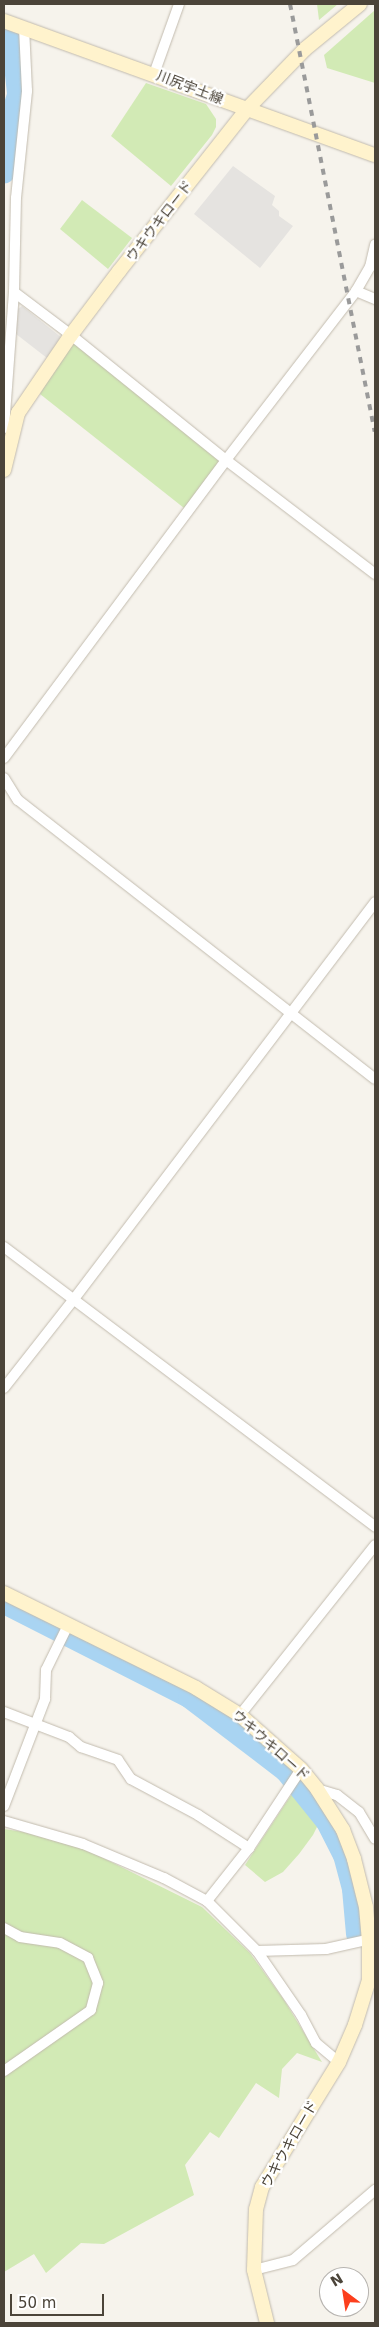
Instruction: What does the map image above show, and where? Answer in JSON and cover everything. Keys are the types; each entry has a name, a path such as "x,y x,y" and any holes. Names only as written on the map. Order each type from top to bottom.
{"street":[{"path":"154,74 179,4"},
{"name":"ウキウキロード","path":"4,470 18,413 71,335 246,109 305,48 360,4"},
{"name":"川尻宇土線","path":"4,21 375,155"},
{"path":"4,428 14,292 16,198 27,91 24,28"},
{"path":"4,758 226,460 356,292 370,268 375,246"},
{"path":"14,292 71,335 226,460 375,574"},
{"path":"356,292 375,299"},
{"path":"4,778 18,800 375,1079"},
{"path":"4,1388 74,1300 375,902"},
{"path":"4,1247 375,1527"},
{"path":"240,1715 375,1545"},
{"name":"ウキウキロード","path":"4,1593 196,1688 240,1715 301,1769 317,1789 342,1830 354,1860 372,1939 368,1980 355,2025 339,2062 262,2187 256,2209 254,2270 267,2323"},
{"path":"4,1806 44,1699 46,1670 68,1625"},
{"path":"4,1712 69,1738 82,1747 118,1760 131,1779 198,1815 250,1848"},
{"path":"207,1901 250,1848 301,1769"},
{"path":"317,1789 337,1795 359,1812 375,1839"},
{"path":"5,1824 83,1844 164,1878 207,1901 257,1952 301,2015 316,2043 339,2062"},
{"path":"4,1928 20,1937 60,1943 88,1958 98,1983 91,2010 4,2071"},
{"path":"257,1952 326,1949 372,1939"},
{"path":"254,2270 293,2260 375,2190"}],"green space":[{"path":"317,4 338,4 319,20"},
{"path":"375,10 375,83 327,68 324,55"},
{"path":"146,83 206,104 216,119 216,127 212,135 171,186 111,136"},
{"path":"82,200 132,238 108,269 60,229"},
{"path":"74,342 220,461 184,508 40,394 55,367"},
{"path":"301,1780 320,1809 320,1821 313,1835 283,1872 265,1882 245,1865"},
{"path":"4,1829 24,1832 87,1850 202,1907 250,1953 284,2000 322,2062 297,2053 282,2069 279,2098 256,2083 219,2138 210,2132 185,2165 194,2195 104,2244 81,2243 46,2273 34,2254 4,2272"}],"shaded area":[{"path":"233,166 275,196 272,205 279,211 279,216 293,226 260,268 194,214"},
{"path":"22,306 62,338 47,358 16,334 18,309"}],"waterway":[{"path":"4,36 9,37 15,65 18,95 11,118 4,173"},
{"path":"4,1603 189,1697 286,1771 327,1822 344,1855 353,1889 357,1934"},
{"path":"357,1934 375,1930"}],"railway":[{"path":"290,4 375,432"}]}
